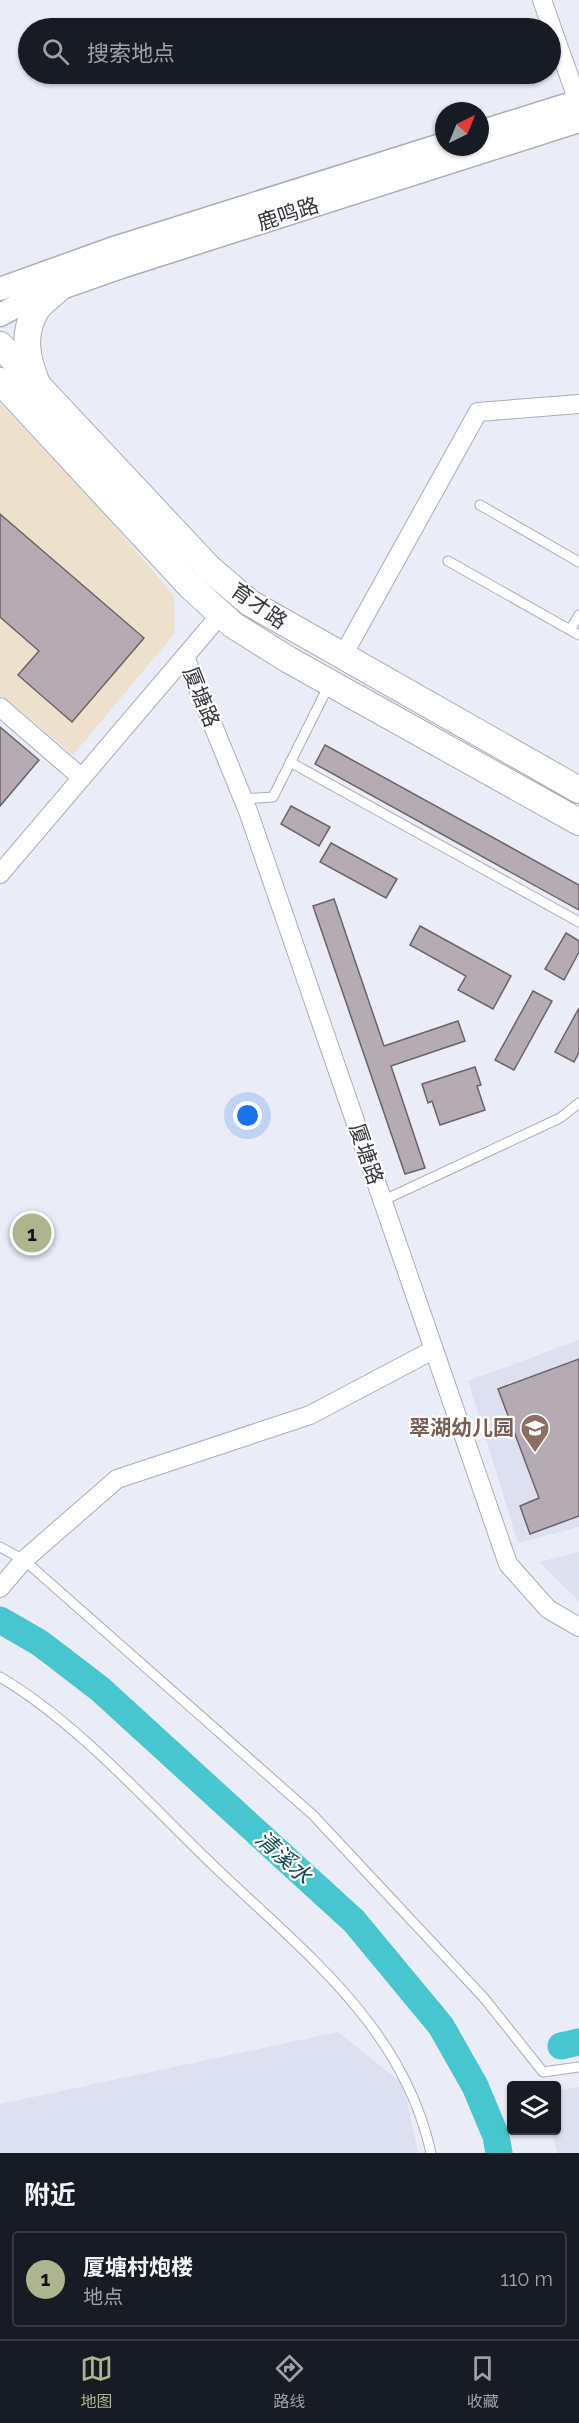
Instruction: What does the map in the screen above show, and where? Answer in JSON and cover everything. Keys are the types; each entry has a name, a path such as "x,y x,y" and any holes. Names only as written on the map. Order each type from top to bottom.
{"main road":[{"path":"37,384 28,361 26,340 35,312 58,289"},
{"name":"育才路","path":"0,345 209,568 250,603 579,790"},
{"name":"育才路","path":"0,381 190,586 242,631 330,683 579,822"}],"street":[{"path":"542,0 548,18"},
{"path":"489,130 579,107 561,55"},
{"name":"鹿鸣路","path":"0,315 58,289 579,107"},
{"name":"鹿鸣路","path":"0,289 111,249 435,147"},
{"path":"342,657 478,412 579,404"},
{"path":"0,874 221,614"},
{"name":"厦塘路","path":"185,657 243,799 508,1564 548,1609 579,1627"},
{"path":"0,707 82,778"},
{"path":"5,1582 24,1560 117,1479 310,1415 433,1350"}],"lane":[{"path":"480,505 579,562"},
{"path":"448,561 575,633 579,615"},
{"path":"243,799 273,797 330,683"},
{"path":"290,762 579,922"},
{"path":"382,1202 561,1118 579,1103"},
{"path":"0,1547 24,1560 313,1815 484,1998 543,2072 579,2067"},
{"path":"0,1677 69,1727 338,1986 366,2018 390,2052 411,2090 431,2153"}],"shaded area":[{"path":"0,403 104,513 174,596 175,633 73,755 0,694"},
{"name":"翠湖幼儿园","path":"579,1340 579,1527 518,1543 468,1381"},
{"path":"579,1552 579,1601 539,1562"},
{"path":"338,2032 403,2084 418,2153 0,2153 0,2104"},
{"path":"579,2087 579,2153 557,2153 553,2135 561,2135 561,2090"}],"building":[{"path":"0,514 144,638 72,722 18,675 39,651 0,617"},
{"path":"0,727 39,760 0,806"},
{"path":"325,745 579,885 579,910 315,764"},
{"path":"291,806 330,827 319,846 281,824"},
{"path":"331,843 397,879 386,898 320,862"},
{"path":"334,899 384,1046 458,1021 465,1041 391,1066 425,1168 405,1174 313,906"},
{"path":"420,926 511,976 493,1009 458,990 466,976 410,945"},
{"path":"566,933 579,941 579,952 564,980 545,969"},
{"path":"533,991 552,1001 514,1070 495,1060"},
{"path":"579,1008 579,1052 574,1062 555,1052"},
{"path":"475,1067 481,1085 477,1086 485,1110 440,1125 432,1101 428,1103 422,1084"},
{"path":"579,1359 579,1516 530,1534 520,1506 539,1498 498,1389"}],"waterway":[{"name":"清溪水","path":"0,1620 40,1643 100,1689 354,1921 441,2026 475,2086 496,2136 499,2153"},
{"path":"561,2046 579,2042"}],"place":[{"name":"厦塘村炮楼","path":"32,1233"},
{"name":"翠湖幼儿园","path":"535,1454"}]}
